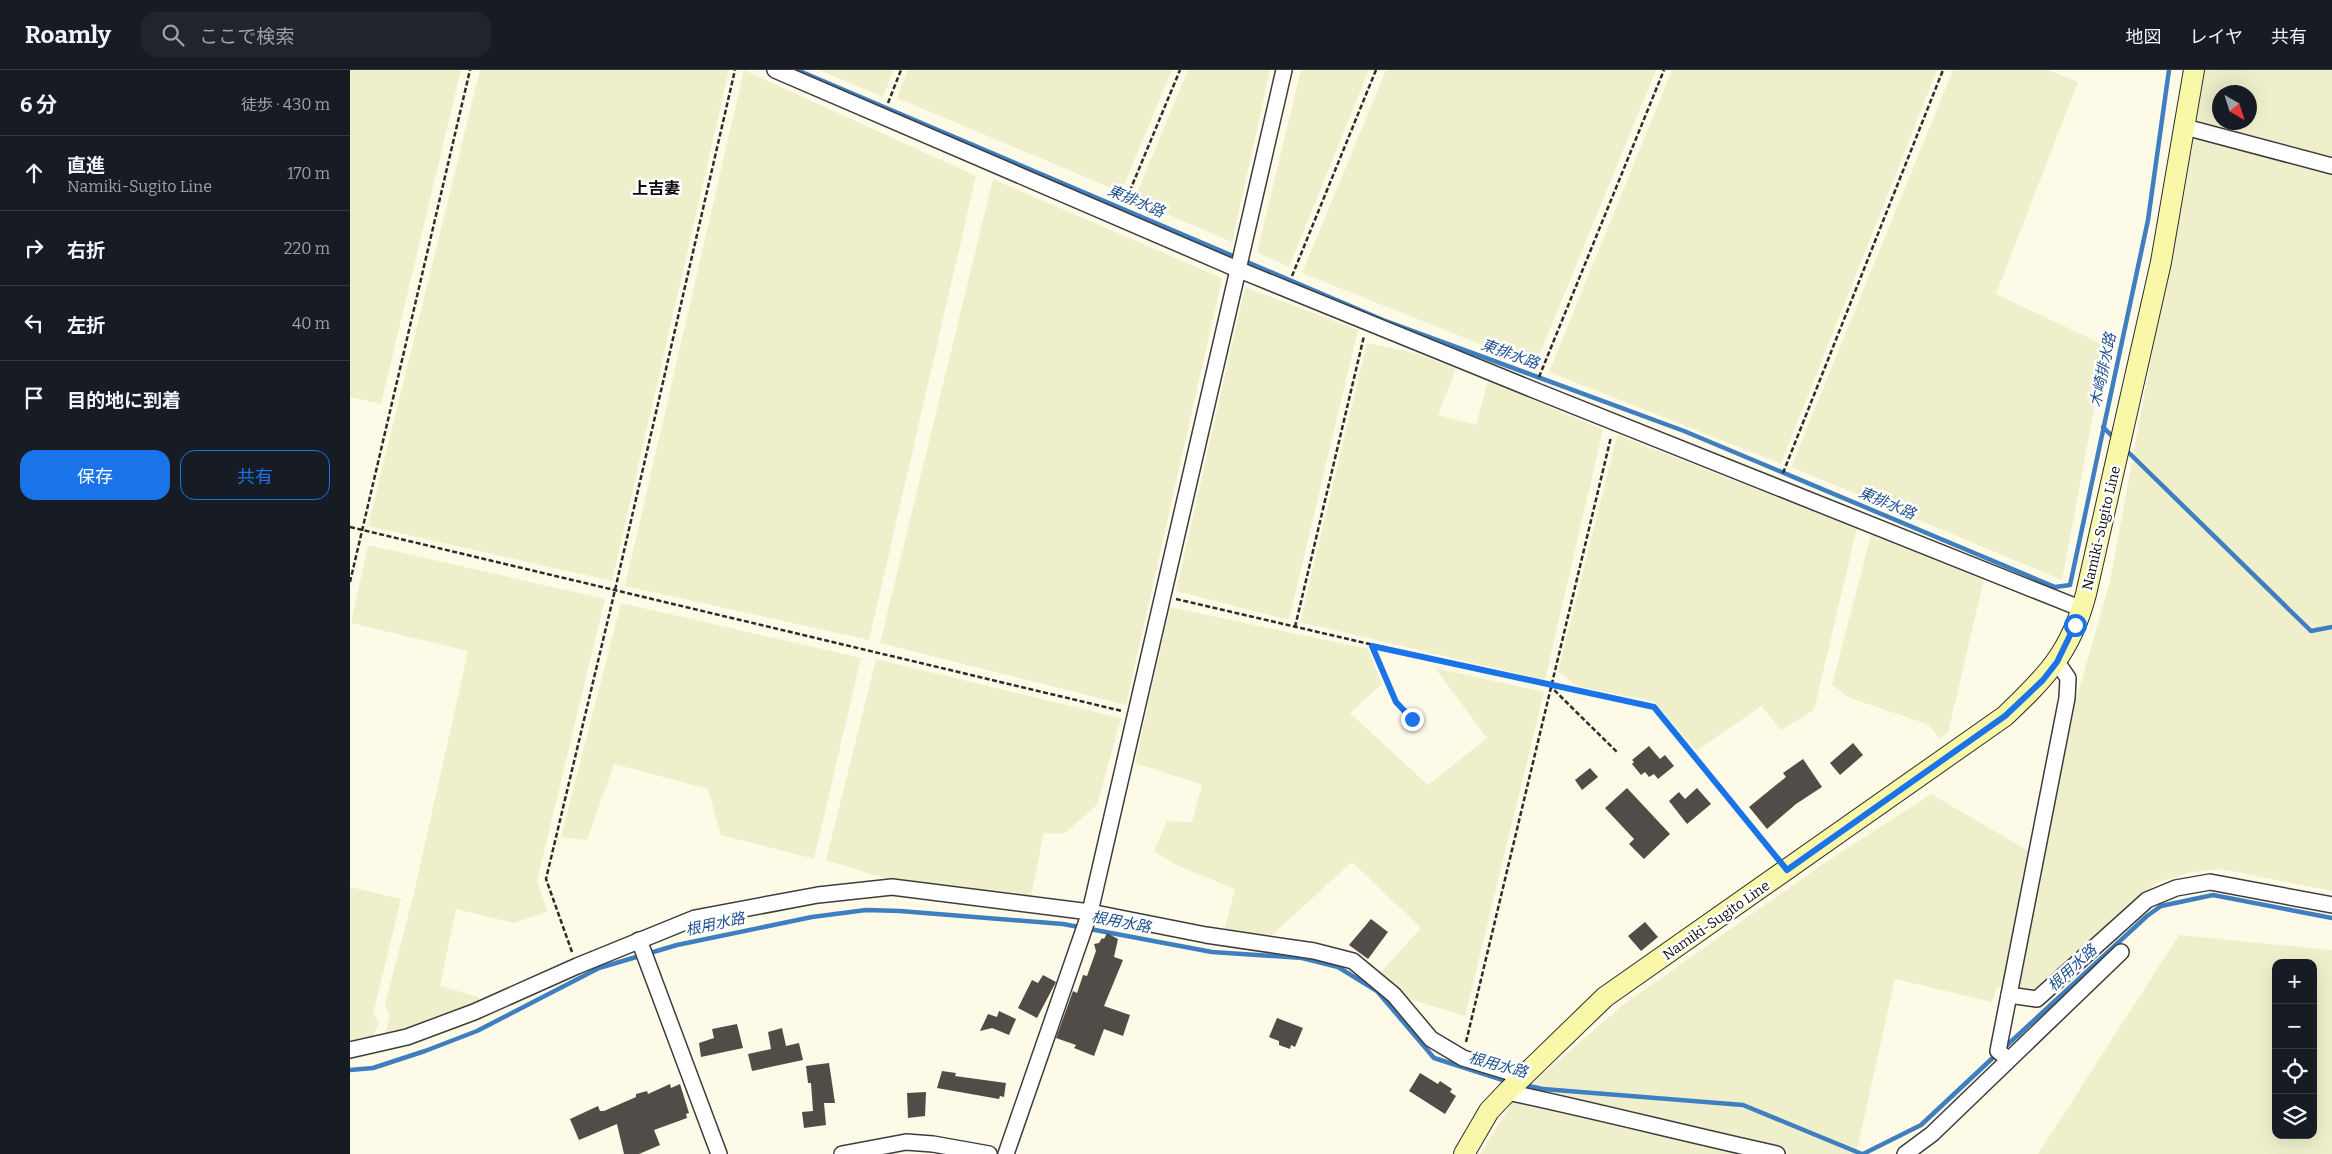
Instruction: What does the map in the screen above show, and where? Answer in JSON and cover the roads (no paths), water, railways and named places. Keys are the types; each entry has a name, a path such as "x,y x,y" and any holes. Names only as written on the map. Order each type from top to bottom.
{"main road":[{"name":"Namiki-Sugito Line","path":"1464,1154 1490,1111 1507,1092 1605,997 2005,716 2043,680 2057,662 2082,609 2160,262 2194,70"}],"street":[{"path":"774,70 1237,269 2082,609"},
{"path":"1006,1154 1090,912 1134,714 1284,70"},
{"path":"2185,127 2332,166"},
{"path":"2003,1055 2009,995 2067,698 2068,678 2057,662"},
{"path":"2009,995 2037,999 2147,900 2176,888 2210,882 2332,904"},
{"path":"350,1050 408,1037 694,918 818,895 892,887 1090,912 1206,935 1314,951 1353,961 1394,995 1431,1039 1463,1058 1522,1076"},
{"path":"639,940 719,1154"},
{"path":"1906,1154 1932,1134 2003,1055 2121,952"},
{"path":"1507,1092 1598,1111 1777,1154"},
{"path":"842,1154 906,1142 933,1144 989,1154"}],"waterway":[{"name":"東排水路","path":"797,70 1383,320 1684,431 2055,587 2070,585 2148,220 2169,70"},
{"name":"木崎排水路","path":"2103,427 2115,439"},
{"name":"木崎排水路","path":"2124,448 2311,631 2332,627"},
{"name":"根用水路","path":"2004,1048 2147,916 2161,906 2213,895 2332,918"},
{"name":"根用水路","path":"350,1070 373,1068 477,1031 599,968 677,945 812,917 866,910 1063,924 1212,952 1302,958 1338,967 1377,991 1434,1058 1509,1082"},
{"name":"根用水路","path":"1863,1154 1921,1125 1998,1053"},
{"name":"根用水路","path":"1524,1085 1543,1089 1743,1105 1862,1154"}],"district":[{"name":"上吉妻","path":"656,188"}]}
